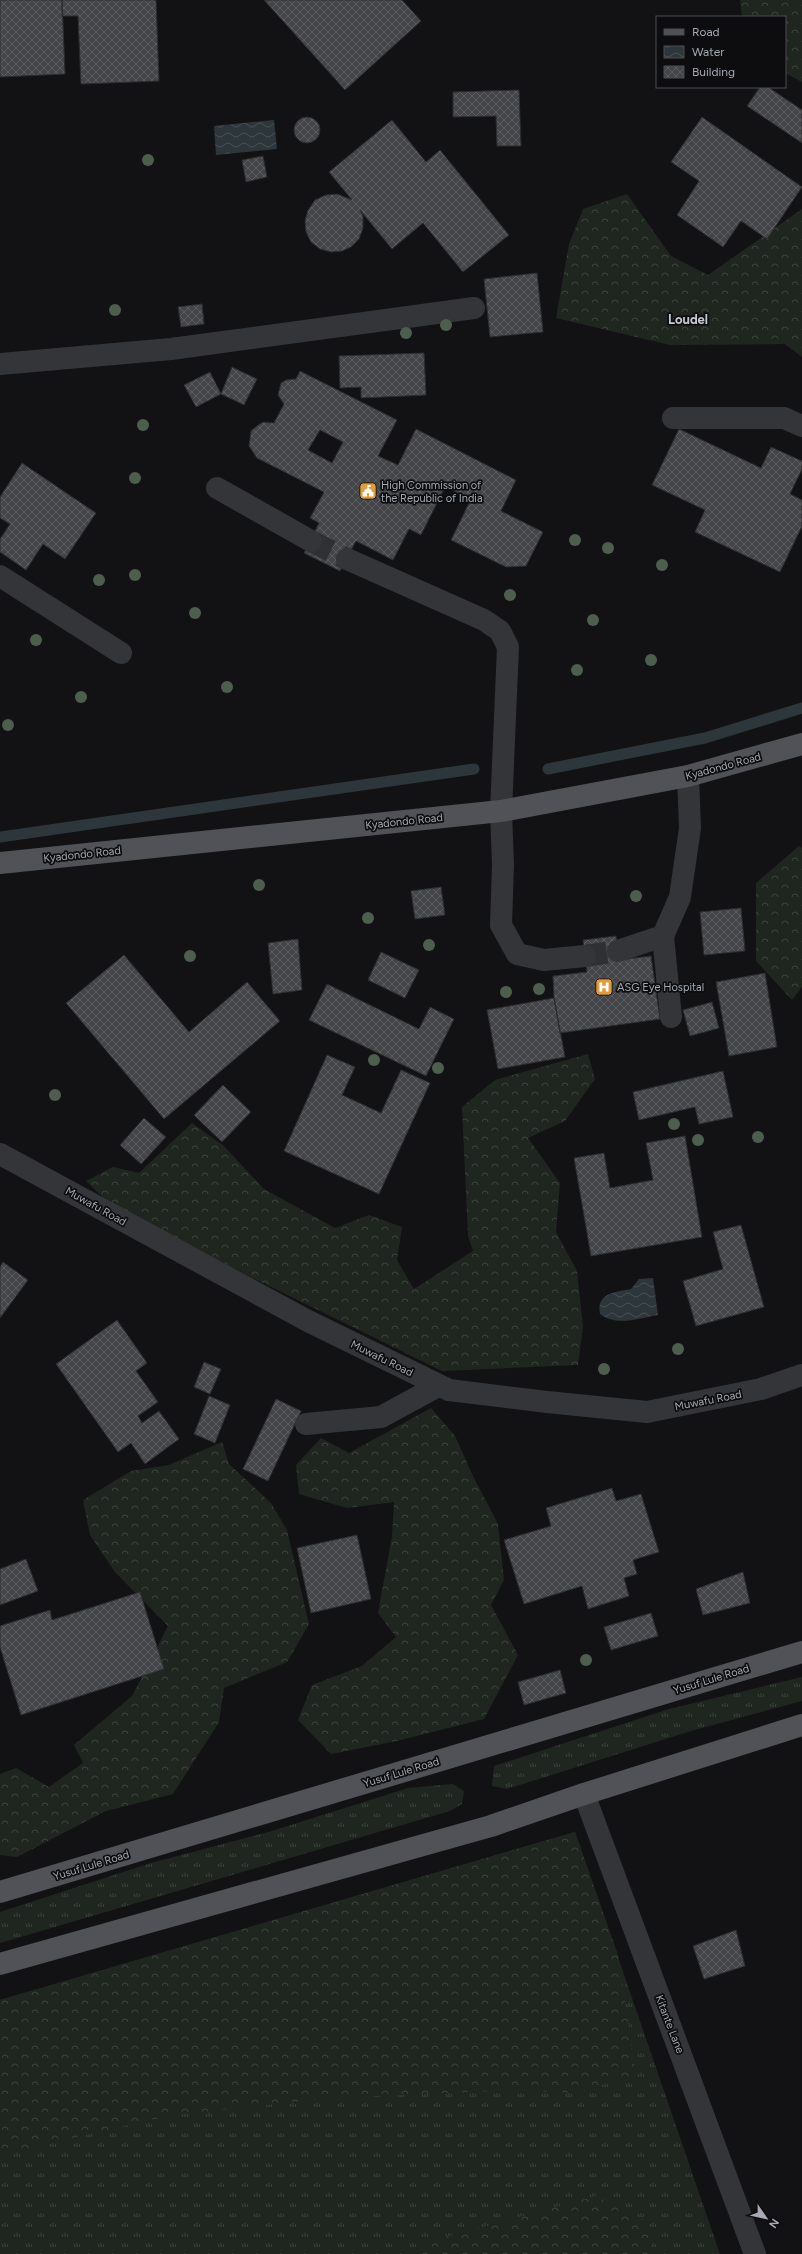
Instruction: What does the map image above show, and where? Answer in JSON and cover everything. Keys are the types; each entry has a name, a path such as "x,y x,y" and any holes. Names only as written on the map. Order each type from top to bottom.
{"main road":[{"name":"Kyadondo Road","path":"0,863 500,811 688,776 802,744"},
{"name":"Yusuf Lule Road","path":"0,1892 802,1652"},
{"path":"0,1964 490,1826 584,1794 802,1726"}],"street":[{"path":"0,364 171,349 474,308"},
{"path":"674,418 784,418 802,426"},
{"path":"217,488 311,541"},
{"path":"347,559 484,620 500,631 508,647 500,811 503,865 501,925 517,954 544,960 585,956"},
{"path":"0,576 120,653"},
{"path":"671,1017 662,936 680,897 690,828 688,776"},
{"path":"618,951 662,936"},
{"name":"Muwafu Road","path":"0,1154 308,1321 438,1386 449,1390 647,1412 761,1389 802,1375"},
{"path":"306,1424 381,1417 438,1386"},
{"name":"Kitante Lane","path":"584,1794 755,2254"}],"green space":[{"path":"740,0 802,0 802,82 786,74 786,16 742,16"},
{"path":"627,194 671,256 708,275 802,209 802,357 785,344 670,345 556,318 569,244 583,209"},
{"path":"799,846 802,848 802,987 792,1000 756,961 756,883"},
{"path":"588,1054 595,1079 565,1121 528,1138 560,1183 556,1232 577,1271 583,1327 578,1365 442,1371 247,1275 107,1201 86,1181 113,1167 139,1173 192,1123 224,1146 264,1189 335,1228 369,1215 402,1227 397,1260 414,1289 473,1251 468,1236 462,1107 495,1080"},
{"path":"431,1408 455,1436 472,1474 498,1524 504,1580 491,1605 518,1655 484,1719 397,1741 331,1754 298,1720 312,1685 362,1666 396,1637 378,1613 392,1536 394,1502 347,1508 299,1494 296,1465 321,1438 349,1453"},
{"path":"222,1442 229,1464 271,1503 287,1530 309,1624 287,1662 224,1688 219,1722 173,1794 106,1811 17,1857 0,1855 0,1774 16,1768 49,1787 83,1763 74,1745 132,1696 168,1626 115,1572 90,1535 83,1500 131,1471 169,1465"},
{"path":"802,1677 802,1701 691,1731 507,1789 492,1786 494,1766 669,1709"},
{"path":"453,1784 464,1791 462,1804 450,1811 0,1943 0,1912 151,1863 272,1831 408,1788"},
{"path":"575,1832 720,2254 0,2254 0,2000"},
{"path":"575,1832 618,1955 636,2074 578,2093 516,2090 330,2098 172,2115 0,2155 0,2000"},
{"path":"596,2196 648,2222 655,2254 407,2254 446,2237"}],"water":[{"path":"274,120 277,149 216,155 214,126"},
{"path":"653,1278 658,1315 621,1321 607,1318 600,1314 601,1302 608,1295 631,1289 639,1279"}],"building":[{"path":"0,0 62,0 65,74 0,77"},
{"path":"62,0 156,0 159,81 81,84 78,16 62,16"},
{"path":"264,0 402,0 421,21 345,90"},
{"path":"759,88 769,88 802,110 802,143 747,106"},
{"path":"519,90 521,146 497,146 496,116 453,117 453,92"},
{"path":"307,117 316,121 320,130 316,139 307,143 298,139 294,130 298,121"},
{"path":"702,117 802,187 767,239 741,221 723,247 677,215 699,181 671,162"},
{"path":"392,120 426,162 440,150 509,235 463,272 423,223 392,249 360,210 363,216 363,228 359,239 351,247 342,251 331,252 320,249 311,242 306,232 305,221 308,210 315,200 326,195 337,194 352,200 329,172"},
{"path":"263,156 267,177 246,182 242,160"},
{"path":"537,273 543,332 490,337 484,279"},
{"path":"202,304 204,324 181,327 178,307"},
{"path":"424,353 426,395 361,398 361,387 340,388 339,356"},
{"path":"232,367 257,379 244,405 221,394"},
{"path":"300,371 397,420 378,456 398,465 416,429 516,480 501,511 543,532 526,566 506,567 451,540 471,499 445,487 421,535 409,529 393,560 356,541 340,571 304,553 319,523 310,518 324,492 257,458 249,446 251,431 263,422 274,423 284,404 278,395 281,383 286,380 296,379","holes":["320,430 343,442 332,463 308,450"]},
{"path":"210,372 221,394 196,407 184,385"},
{"path":"679,429 761,468 771,447 802,461 802,469 790,494 802,500 802,526 780,572 695,532 705,510 652,485"},
{"path":"22,463 96,513 65,559 43,544 26,570 0,552 0,539 10,524 0,518 0,497"},
{"path":"441,887 445,915 415,919 411,891"},
{"path":"741,908 745,951 704,955 700,912"},
{"name":"ASG Eye Hospital","path":"616,936 619,960 651,956 660,1019 560,1033 554,998 553,976 587,972 583,940"},
{"path":"298,939 302,990 273,994 268,943"},
{"path":"381,952 419,970 405,998 368,980"},
{"path":"124,955 189,1032 247,982 280,1021 164,1119 66,1003"},
{"path":"765,973 777,1047 729,1056 716,982"},
{"path":"327,984 419,1029 430,1007 454,1019 426,1076 309,1020"},
{"path":"554,998 565,1057 498,1069 487,1010"},
{"path":"712,1002 719,1028 690,1036 683,1010"},
{"path":"327,1055 355,1067 342,1095 381,1113 401,1070 430,1083 379,1194 284,1151"},
{"path":"723,1071 733,1117 699,1124 695,1107 639,1120 633,1092"},
{"path":"223,1085 251,1112 222,1142 194,1115"},
{"path":"144,1118 166,1137 141,1164 120,1145"},
{"path":"685,1136 702,1237 591,1256 574,1158 604,1153 610,1188 653,1180 646,1143"},
{"path":"741,1225 764,1307 696,1326 683,1281 723,1269 713,1232"},
{"path":"3,1262 28,1280 0,1318 0,1267"},
{"path":"117,1320 147,1363 136,1371 158,1402 138,1416 142,1423 159,1411 179,1439 145,1464 131,1443 118,1452 56,1364"},
{"path":"204,1362 221,1369 210,1394 194,1387"},
{"path":"209,1396 230,1405 215,1443 194,1434"},
{"path":"276,1399 301,1411 268,1481 243,1469"},
{"path":"612,1488 616,1501 641,1494 659,1552 633,1560 637,1574 624,1578 629,1596 588,1609 582,1586 524,1604 504,1540 551,1526 546,1508"},
{"path":"357,1535 371,1599 311,1613 297,1548"},
{"path":"26,1559 38,1591 0,1605 0,1569"},
{"path":"743,1572 750,1603 703,1615 696,1589"},
{"path":"140,1592 164,1669 21,1715 0,1647 0,1626 50,1610 52,1620"},
{"path":"651,1613 658,1636 611,1650 604,1627"},
{"path":"560,1670 566,1693 524,1705 518,1682"},
{"path":"736,1930 745,1966 704,1979 693,1946"}],"waterway":[{"path":"548,769 705,738 802,708"},
{"path":"0,837 474,769"}],"tunnel":[{"path":"311,541 347,559"},
{"path":"585,956 618,951"}],"place":[{"name":"High Commission of the Republic of India","path":"368,491"},
{"name":"ASG Eye Hospital","path":"604,987"}],"district":[{"name":"Loudel","path":"688,319"}]}
